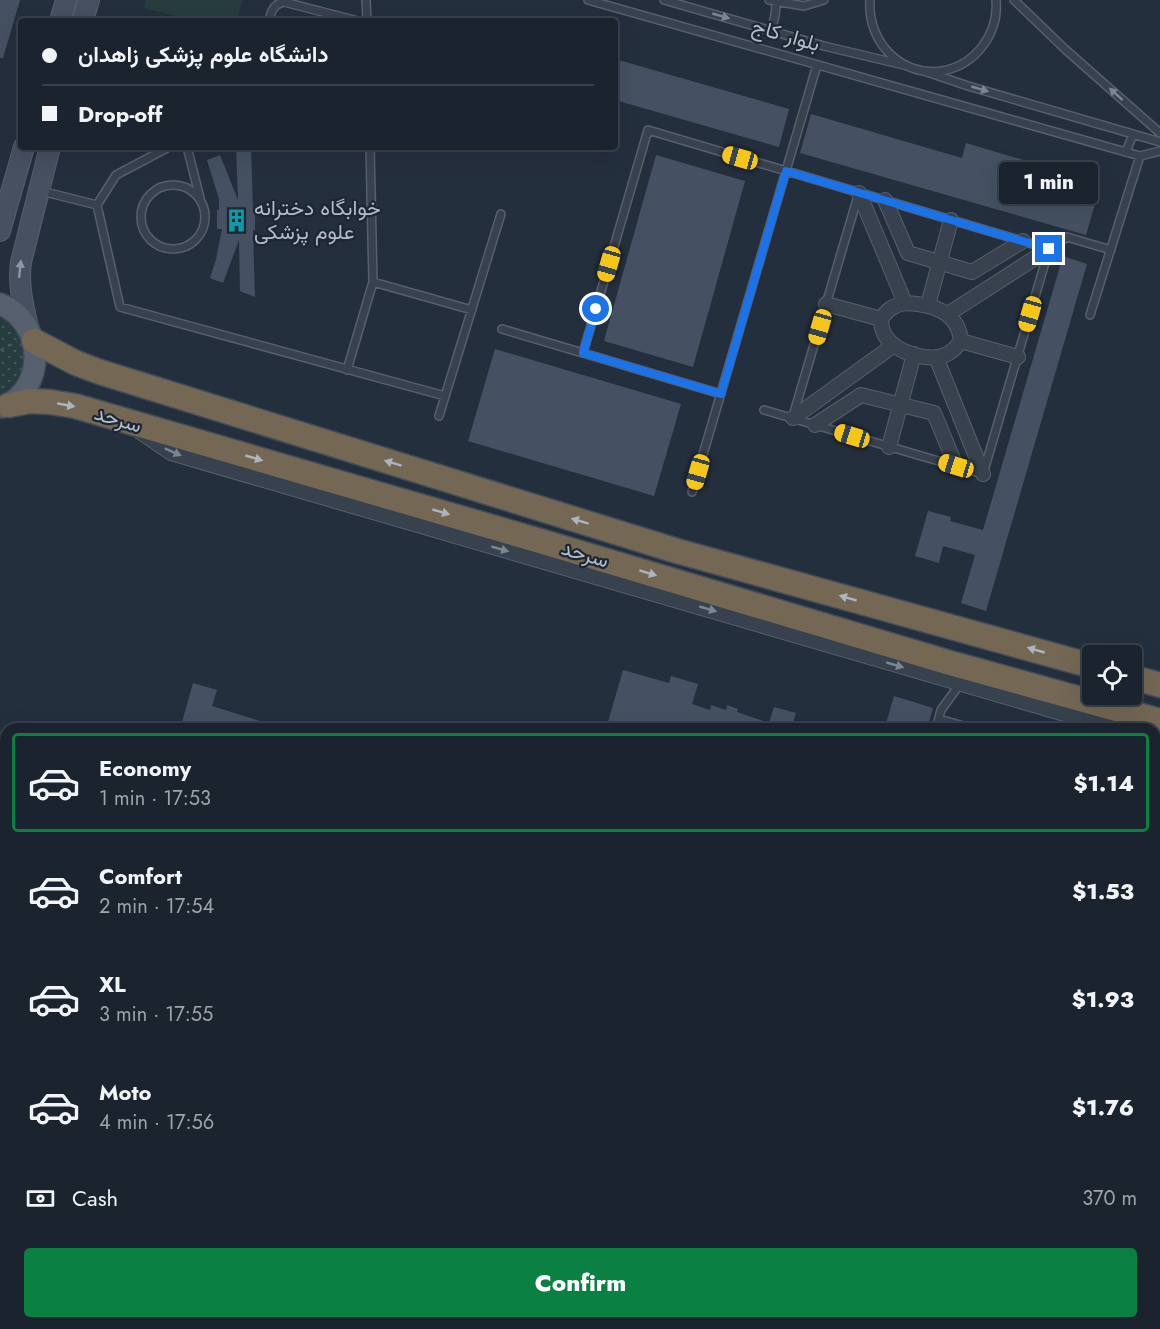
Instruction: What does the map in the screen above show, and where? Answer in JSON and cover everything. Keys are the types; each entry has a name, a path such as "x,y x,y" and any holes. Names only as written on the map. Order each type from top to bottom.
{"highway":[{"name":"سرحد","path":"27,336 76,363 99,372 677,551 1082,663"},
{"name":"سرحد","path":"4,406 30,401 75,406 950,663 1160,721"},
{"path":"1142,680 1160,685"}],"main road":[{"path":"61,18 66,0"},
{"path":"84,18 89,0"},
{"path":"0,231 23,150"},
{"path":"27,336 19,278 49,150"},
{"path":"0,304 19,315 36,355 29,384 20,396 4,406"}],"street":[{"path":"859,193 906,303"},
{"path":"885,200 908,253 972,272 1023,241"},
{"path":"928,305 951,220"},
{"path":"948,314 1049,249"},
{"path":"906,303 928,305 948,314 955,321 960,330 961,341 955,350 936,357 914,354 894,345 887,339 882,330 881,319 887,310 906,303"},
{"path":"826,304 881,319"},
{"path":"961,341 1017,357"},
{"path":"793,418 894,345"},
{"path":"889,447 914,354"},
{"path":"936,357 983,474"},
{"path":"815,425 861,395 934,413 956,466"},
{"path":"123,421 171,453 1095,723"}],"lane":[{"path":"366,0 367,18"},
{"path":"588,0 1140,156 1160,151"},
{"name":"بلوار کاج","path":"664,0 824,46 924,70"},
{"name":"بلوار کاج","path":"772,1 804,6 824,0"},
{"path":"870,0 869,10 877,38 885,50 908,66"},
{"path":"924,70 942,71 959,66 974,56 986,43 994,27 996,0"},
{"path":"1014,0 1066,50 1160,133"},
{"path":"770,31 776,12 772,1"},
{"path":"270,18 273,8 284,2 346,18"},
{"path":"692,492 817,64"},
{"path":"924,70 968,86 1160,142"},
{"path":"583,353 648,130 1049,249"},
{"path":"1126,152 1132,134"},
{"path":"163,150 116,175 97,205 120,307 445,396"},
{"path":"188,150 202,203 205,220 203,228 194,242 187,246 170,249 155,244 144,231 141,223 143,207 152,193 159,188 175,185 183,187 191,191 202,203"},
{"path":"347,369 373,282 369,150"},
{"path":"1090,315 1140,156"},
{"path":"38,191 97,205"},
{"path":"793,418 859,193"},
{"path":"439,416 501,214"},
{"path":"764,410 983,474 1049,249 1067,237 1111,250"},
{"path":"373,282 472,310"},
{"path":"502,329 721,394"},
{"path":"938,723 941,710 960,684"},
{"path":"939,719 953,723"}],"path":[{"path":"0,350 27,336"}],"green space":[{"path":"146,0 243,0 238,18 182,18 144,8"},
{"path":"0,318 13,328 21,343 23,367 11,387 0,396"}],"building":[{"path":"0,0 20,0 3,58 0,58"},
{"path":"618,60 789,109 779,147 618,101"},
{"path":"811,114 962,158 966,143 1047,167 1043,181 1097,197 1086,235 800,153"},
{"name":"خوابگاه دخترانه علوم پزشکی","path":"236,150 251,150 253,210 255,210 255,230 253,230 255,297 240,291 239,240 223,283 210,278 222,229 217,229 219,199 207,160 220,155 238,200"},
{"path":"656,155 745,181 693,367 604,341"},
{"path":"1063,256 1087,264 986,611 961,603 975,555 943,546 939,563 915,556 928,511 951,517 950,521 983,530"},
{"path":"495,349 681,404 654,496 468,441"},
{"path":"623,670 669,683 671,676 698,684 692,704 710,710 711,705 726,710 727,705 738,709 737,712 769,723 608,723"},
{"path":"193,683 217,690 212,706 266,723 182,723"},
{"path":"894,696 933,708 929,723 886,723"},
{"path":"774,707 796,713 793,723 769,723"}],"place":[{"name":"خوابگاه دخترانه علوم پزشکی","path":"236,220"}],"route":[{"path":"596,309 583,353 721,394 786,171 1049,249"}]}
